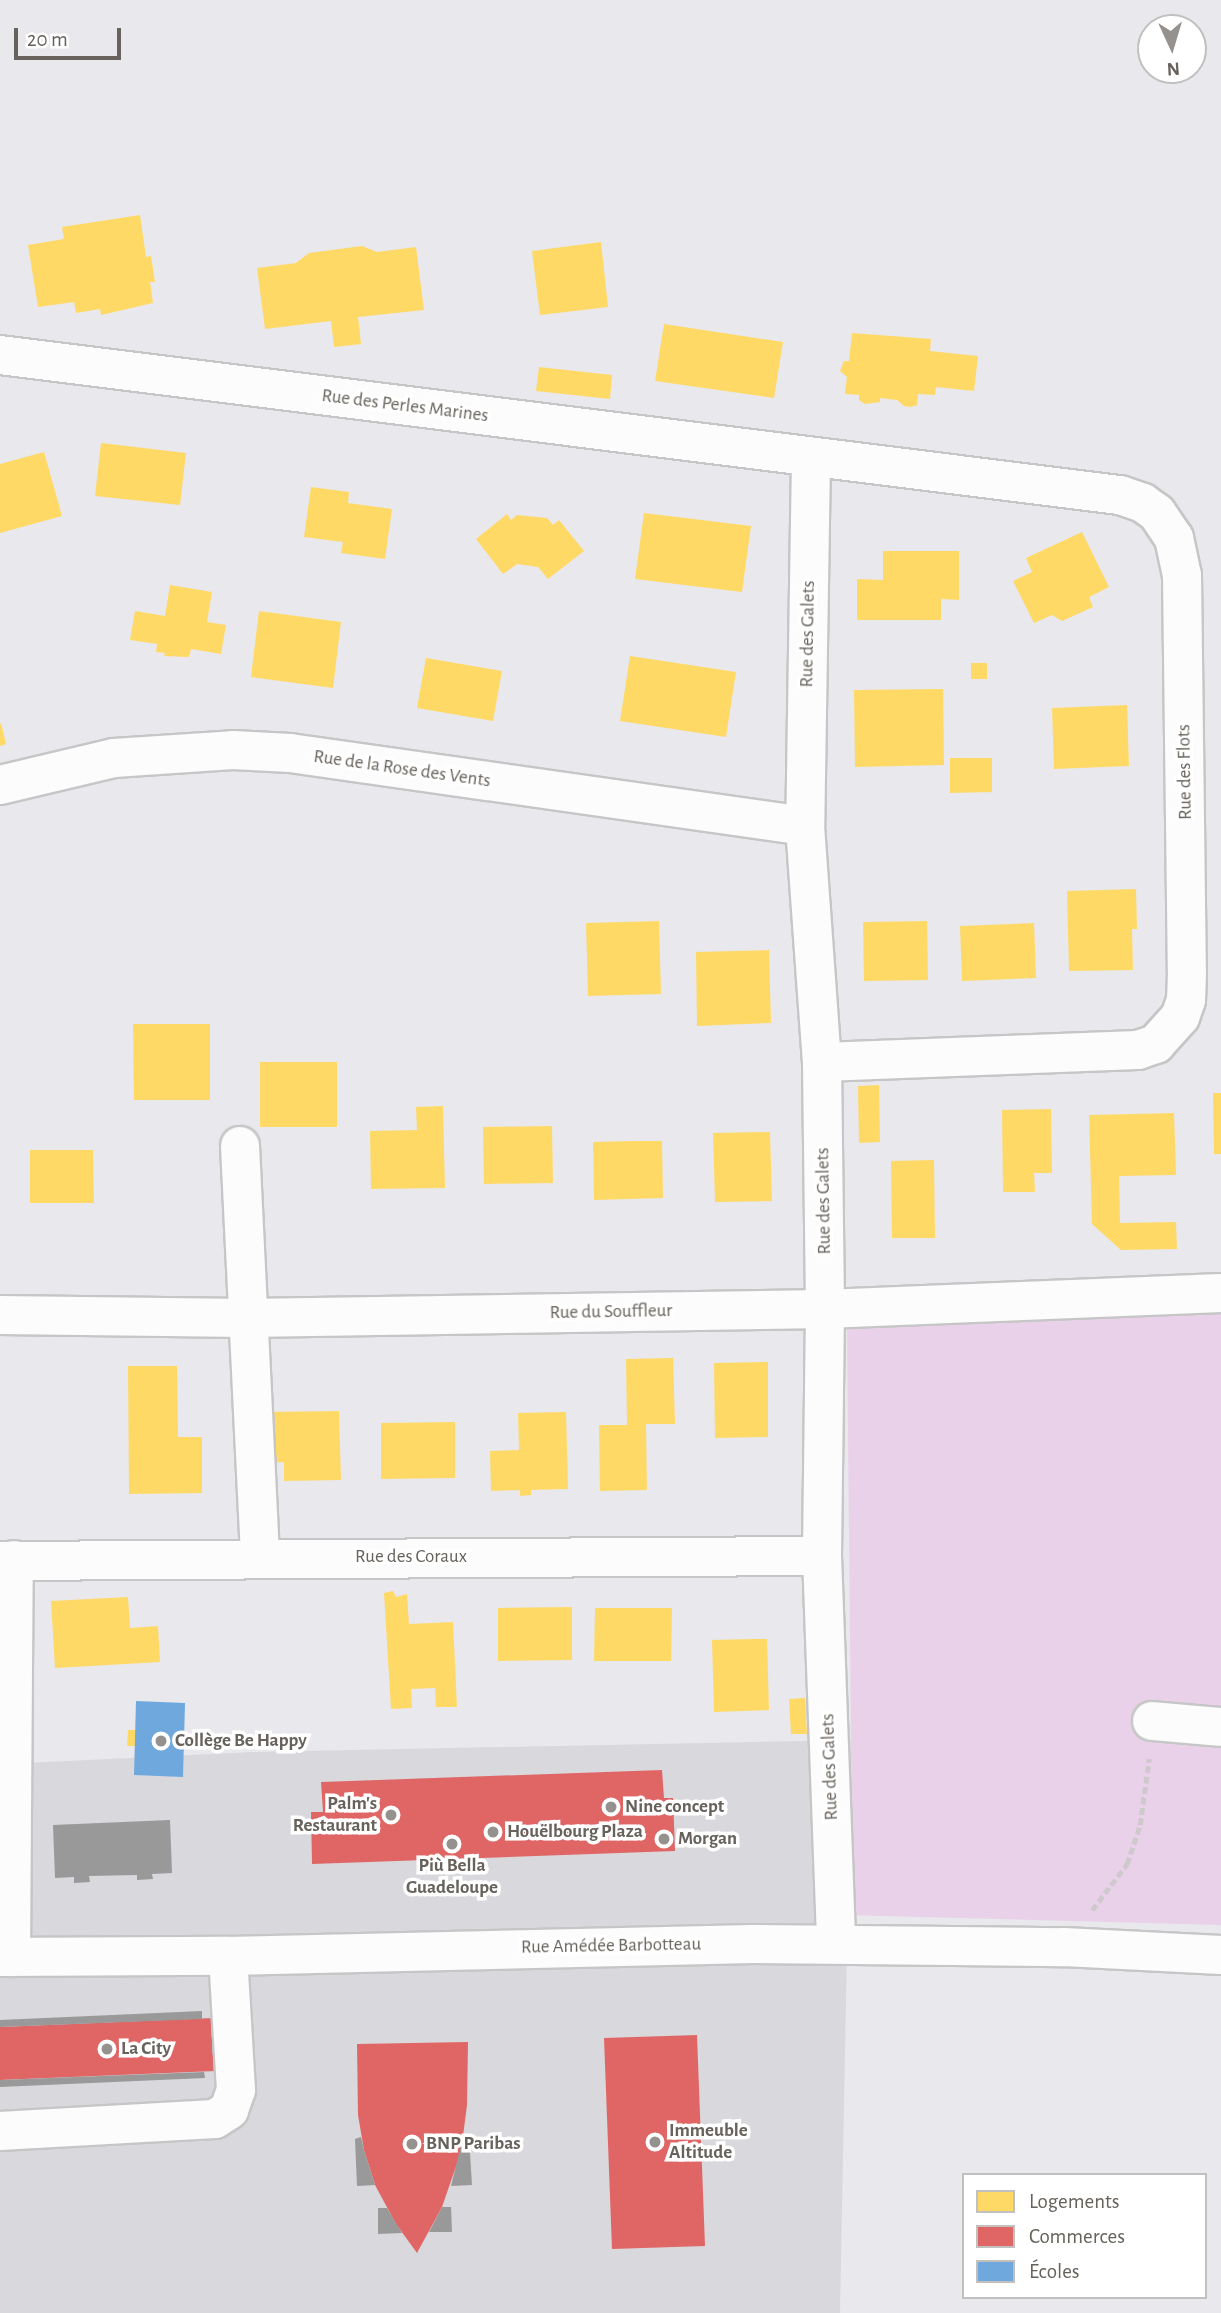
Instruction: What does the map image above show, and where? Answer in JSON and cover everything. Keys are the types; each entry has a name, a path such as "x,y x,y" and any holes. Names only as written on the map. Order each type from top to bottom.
{"street":[{"name":"Rue des Perles Marines","path":"0,355 811,458"},
{"name":"Rue des Galets","path":"811,458 805,826 822,1062 825,1309 822,1556 836,1944"},
{"name":"Rue des Flots","path":"811,458 1120,495 1143,503 1168,526 1179,554 1182,575 1187,973 1186,1000 1180,1017 1169,1033 1156,1044 1138,1050 1115,1052 822,1062"},
{"name":"Rue de la Rose des Vents","path":"0,785 114,758 187,751 290,753 805,826"},
{"path":"240,1146 260,1557"},
{"name":"Rue du Souffleur","path":"0,1315 247,1318 825,1309 1221,1293"},
{"name":"Rue des Coraux","path":"7,1560 822,1556"},
{"path":"6,1957 7,1560"},
{"path":"1152,1721 1221,1727"},
{"name":"Rue Amédée Barbotteau","path":"6,1957 228,1956 836,1944 1064,1947 1221,1955"},
{"path":"0,2131 209,2119 229,2110 236,2090 228,1956"}],"path":[{"path":"1064,1947 1127,1864 1140,1825 1152,1721"}],"shaded area":[{"path":"1221,1277 1221,1925 847,1915 851,1740 847,1327"},
{"path":"0,1685 6,1764 253,1752 851,1740 840,2313 0,2313"}],"building: Logements":[{"path":"140,215 146,257 151,256 155,282 150,282 153,303 101,315 100,309 76,313 74,302 38,307 28,245 64,239 62,227"},
{"path":"601,242 608,307 540,315 532,251"},
{"path":"362,246 377,252 416,247 424,310 358,317 361,344 334,347 331,321 265,329 257,268 296,263 309,253"},
{"path":"664,324 783,342 774,398 655,381"},
{"path":"852,333 931,339 930,351 978,356 974,391 936,387 935,395 918,394 917,405 911,407 904,406 897,400 880,398 880,402 865,404 859,400 859,395 845,394 847,377 840,371 844,361 849,361"},
{"path":"539,367 612,375 610,399 536,391"},
{"path":"101,443 186,453 180,505 95,496"},
{"path":"44,452 62,516 0,533 0,464"},
{"path":"311,487 349,492 348,503 392,509 385,559 341,553 343,542 304,537"},
{"path":"644,513 751,526 742,592 635,579"},
{"path":"507,514 511,520 517,515 547,518 553,525 559,520 584,551 548,579 538,567 517,564 503,574 476,539"},
{"path":"1082,532 1109,587 1089,597 1093,607 1062,621 1052,615 1034,623 1013,581 1032,572 1026,558"},
{"path":"883,551 959,551 959,600 941,599 941,620 857,620 857,579 883,580"},
{"path":"170,585 212,592 207,622 226,625 221,654 191,649 189,657 164,656 165,653 156,652 157,644 130,640 135,611 165,616"},
{"path":"259,611 341,622 333,688 251,677"},
{"path":"630,656 736,672 726,737 620,721"},
{"path":"426,658 502,671 493,721 417,708"},
{"path":"971,663 987,663 987,679 971,679"},
{"path":"943,689 944,765 855,767 854,690"},
{"path":"1127,705 1129,766 1054,769 1052,708"},
{"path":"0,724 6,744 0,746"},
{"path":"950,758 992,758 992,792 950,793"},
{"path":"1136,889 1137,929 1132,929 1133,970 1069,971 1067,891"},
{"path":"659,921 661,994 588,996 586,923"},
{"path":"927,921 928,980 864,981 863,922"},
{"path":"1034,923 1036,978 962,981 960,926"},
{"path":"769,950 771,1023 697,1026 696,952"},
{"path":"133,1024 210,1024 210,1100 134,1100"},
{"path":"260,1062 337,1062 337,1127 260,1127"},
{"path":"879,1085 880,1142 859,1143 858,1086"},
{"path":"1213,1093 1221,1093 1221,1154 1214,1154"},
{"path":"443,1106 445,1188 371,1189 370,1131 417,1130 416,1107"},
{"path":"1051,1109 1052,1173 1034,1173 1035,1192 1003,1192 1002,1110"},
{"path":"1174,1113 1176,1175 1119,1176 1120,1223 1176,1222 1177,1249 1121,1250 1092,1224 1089,1115"},
{"path":"552,1126 553,1183 484,1184 483,1127"},
{"path":"770,1132 772,1201 715,1202 713,1133"},
{"path":"662,1141 663,1198 594,1200 593,1142"},
{"path":"30,1150 93,1150 94,1203 30,1203"},
{"path":"934,1160 935,1238 892,1238 891,1161"},
{"path":"673,1358 675,1424 646,1424 647,1490 600,1491 599,1425 627,1425 626,1359"},
{"path":"768,1362 768,1437 715,1438 714,1363"},
{"path":"128,1366 177,1366 178,1437 202,1437 202,1493 129,1494"},
{"path":"339,1411 341,1480 284,1481 284,1462 268,1463 266,1412"},
{"path":"566,1412 568,1489 531,1490 531,1495 520,1496 520,1490 491,1491 490,1451 519,1450 518,1413"},
{"path":"455,1422 455,1478 381,1479 381,1423"},
{"path":"393,1591 396,1597 407,1594 409,1624 453,1622 457,1707 436,1707 435,1688 411,1689 412,1708 391,1709 384,1593"},
{"path":"128,1597 130,1628 158,1626 160,1662 55,1668 51,1601"},
{"path":"572,1607 572,1660 498,1661 498,1608"},
{"path":"595,1608 672,1608 671,1661 594,1661"},
{"path":"767,1639 769,1710 714,1712 712,1640"},
{"path":"805,1698 807,1734 791,1734 789,1699"},
{"path":"128,1730 136,1730 135,1746 127,1746"}],"building: Commerces":[{"name":"Houëlbourg Plaza","path":"662,1770 664,1798 673,1798 675,1851 312,1864 311,1812 323,1812 321,1782"},
{"name":"La City","path":"213,2018 215,2071 0,2080 0,2027"},
{"name":"Immeuble Altitude","path":"697,2035 705,2246 612,2249 604,2038"},
{"name":"BNP Paribas","path":"468,2042 467,2105 461,2152 442,2207 417,2253 396,2224 375,2185 364,2150 358,2115 357,2044"}],"building: Écoles":[{"path":"136,1701 185,1703 183,1777 134,1775"}],"building: Industrie":[{"path":"170,1820 172,1873 152,1874 153,1879 137,1880 137,1875 89,1876 90,1882 74,1883 74,1877 55,1878 53,1825"},
{"path":"202,2011 202,2019 0,2027 0,2020"},
{"path":"204,2072 205,2078 0,2087 0,2080"},
{"path":"361,2137 375,2185 357,2186 355,2139"},
{"path":"463,2137 469,2137 472,2185 451,2186"},
{"path":"442,2207 451,2207 452,2232 429,2232"},
{"path":"378,2208 387,2208 402,2233 378,2234"}],"place":[{"name":"Collège Be Happy","path":"161,1741"},
{"name":"Nine concept","path":"611,1807"},
{"name":"Palm's Restaurant","path":"391,1815"},
{"name":"Houëlbourg Plaza","path":"493,1832"},
{"name":"Morgan","path":"664,1839"},
{"name":"Più Bella Guadeloupe","path":"452,1844"},
{"name":"La City","path":"107,2049"},
{"name":"Immeuble Altitude","path":"655,2142"},
{"name":"BNP Paribas","path":"412,2144"}]}
